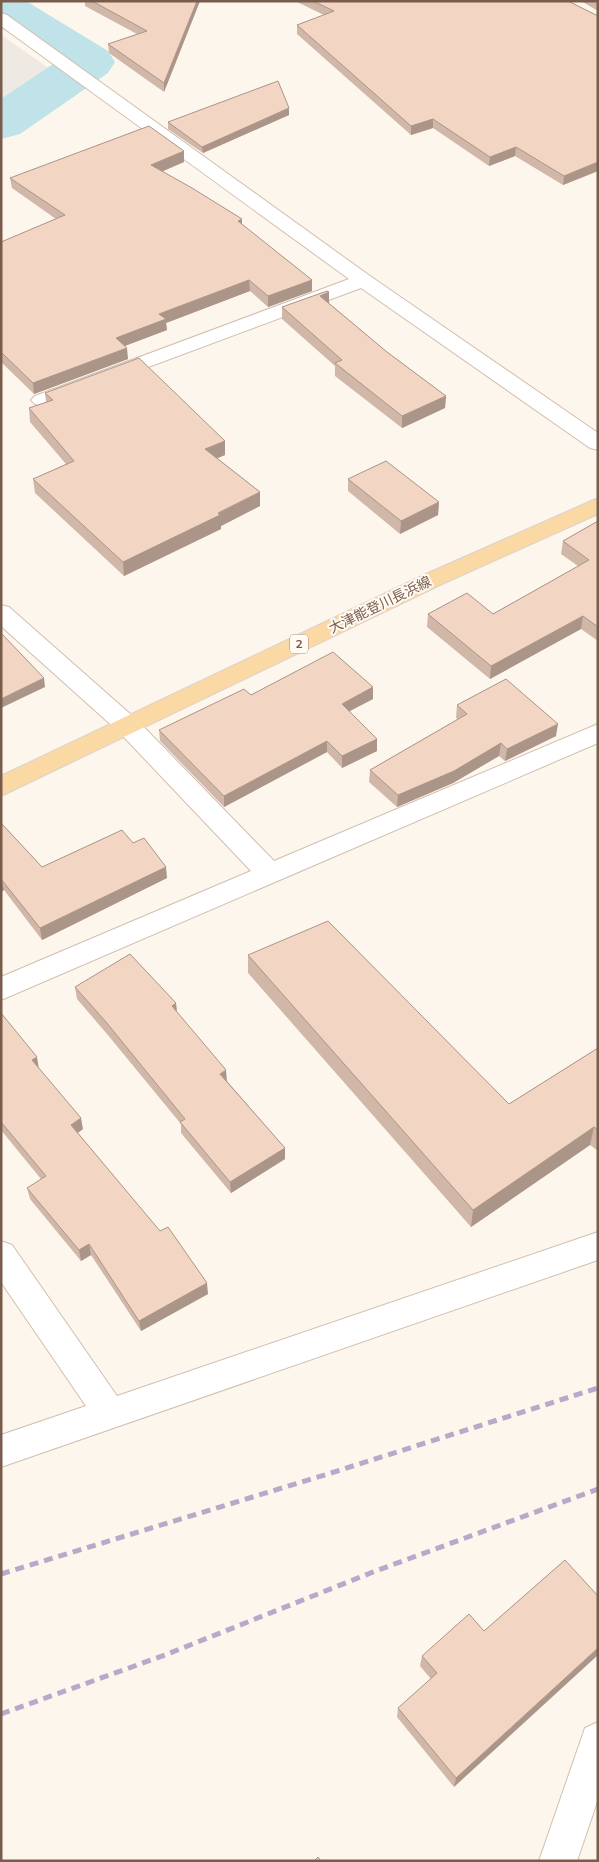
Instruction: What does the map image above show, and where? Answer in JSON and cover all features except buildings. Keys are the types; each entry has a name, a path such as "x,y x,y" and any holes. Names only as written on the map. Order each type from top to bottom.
{"main road":[{"name":"大津能登川長浜線","path":"1,787 434,579 598,505"}],"street":[{"path":"1,18 363,280 598,443"},
{"path":"42,400 363,280"},
{"path":"1,612 128,726 270,874"},
{"path":"1,989 598,734"},
{"path":"1,1451 598,1246"},
{"path":"1,1255 110,1414"},
{"path":"558,1861 598,1741"}],"shaded area":[{"path":"1,35 57,74 1,115"}],"waterway":[{"path":"1,7 90,62 1,123"}],"railway":[{"path":"1,1574 331,1473 598,1388"},
{"path":"1,1714 165,1655 373,1572 598,1489"}]}
